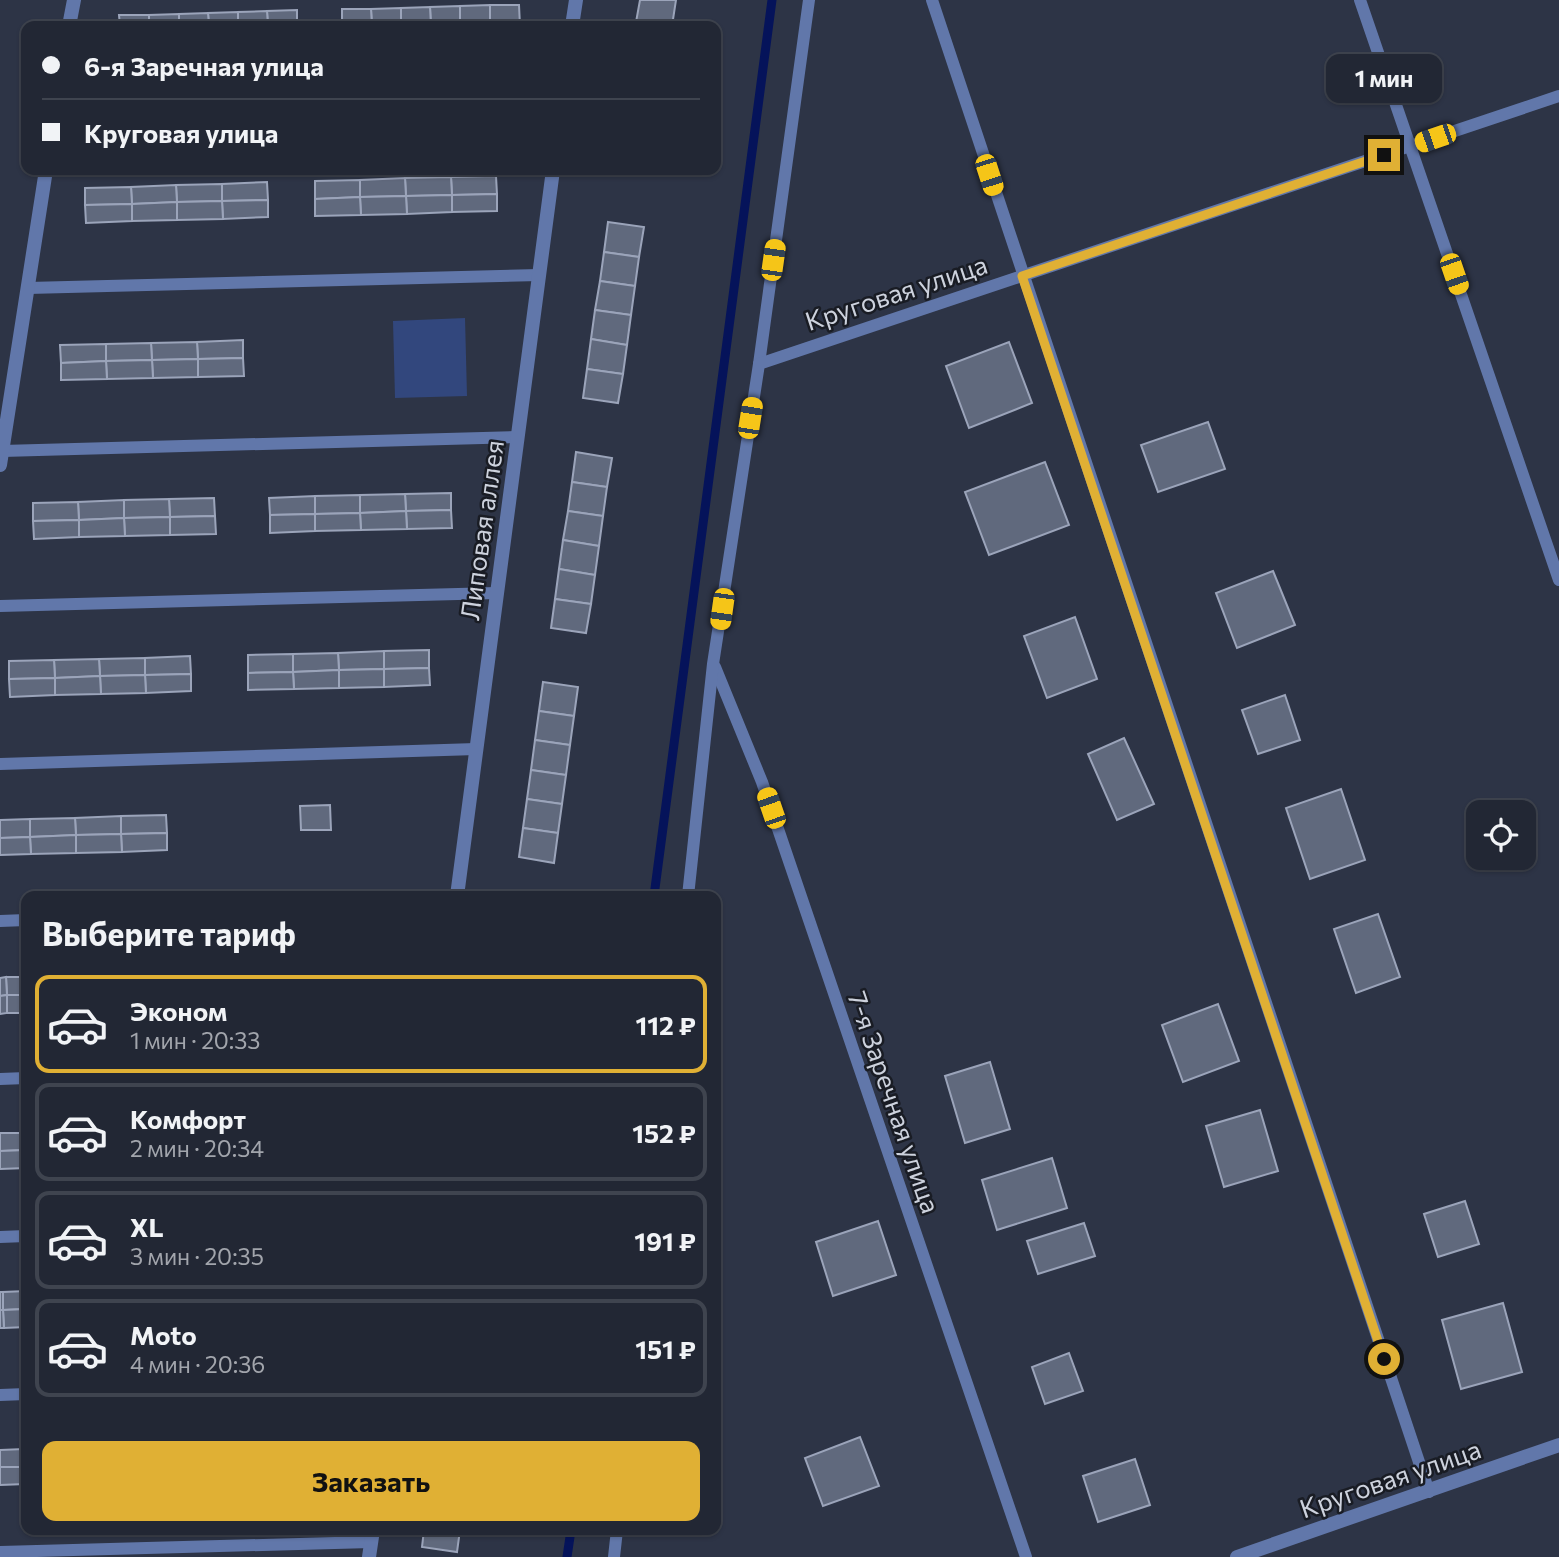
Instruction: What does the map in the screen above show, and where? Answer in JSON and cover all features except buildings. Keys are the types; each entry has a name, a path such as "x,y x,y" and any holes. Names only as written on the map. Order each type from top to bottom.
{"street":[{"path":"70,21 74,0"},
{"path":"573,21 576,0"},
{"path":"1,458 45,175"},
{"name":"Липовая аллея","path":"458,891 552,175"},
{"name":"Круговая улица","path":"1237,1557 1559,1445"}],"lane":[{"path":"689,891 713,664 759,363 809,0"},
{"path":"932,0 1429,1492"},
{"path":"1360,0 1559,580"},
{"name":"Круговая улица","path":"759,363 1559,96"},
{"path":"28,288 539,275"},
{"path":"1,458 518,437"},
{"path":"0,606 497,593"},
{"name":"7-я Заречная улица","path":"713,664 762,782 1026,1557"},
{"path":"0,764 476,749"},
{"path":"0,920 21,920"},
{"path":"0,1079 21,1078"},
{"path":"0,1237 21,1236"},
{"path":"0,1395 21,1394"},
{"path":"614,1557 616,1535"},
{"path":"0,1552 371,1543"}],"shaded area":[{"path":"465,318 467,396 395,398 393,321"}],"waterway":[{"path":"655,891 772,0"},
{"path":"567,1557 570,1535"}],"route":[{"path":"1384,155 1022,276 1384,1359"}]}
